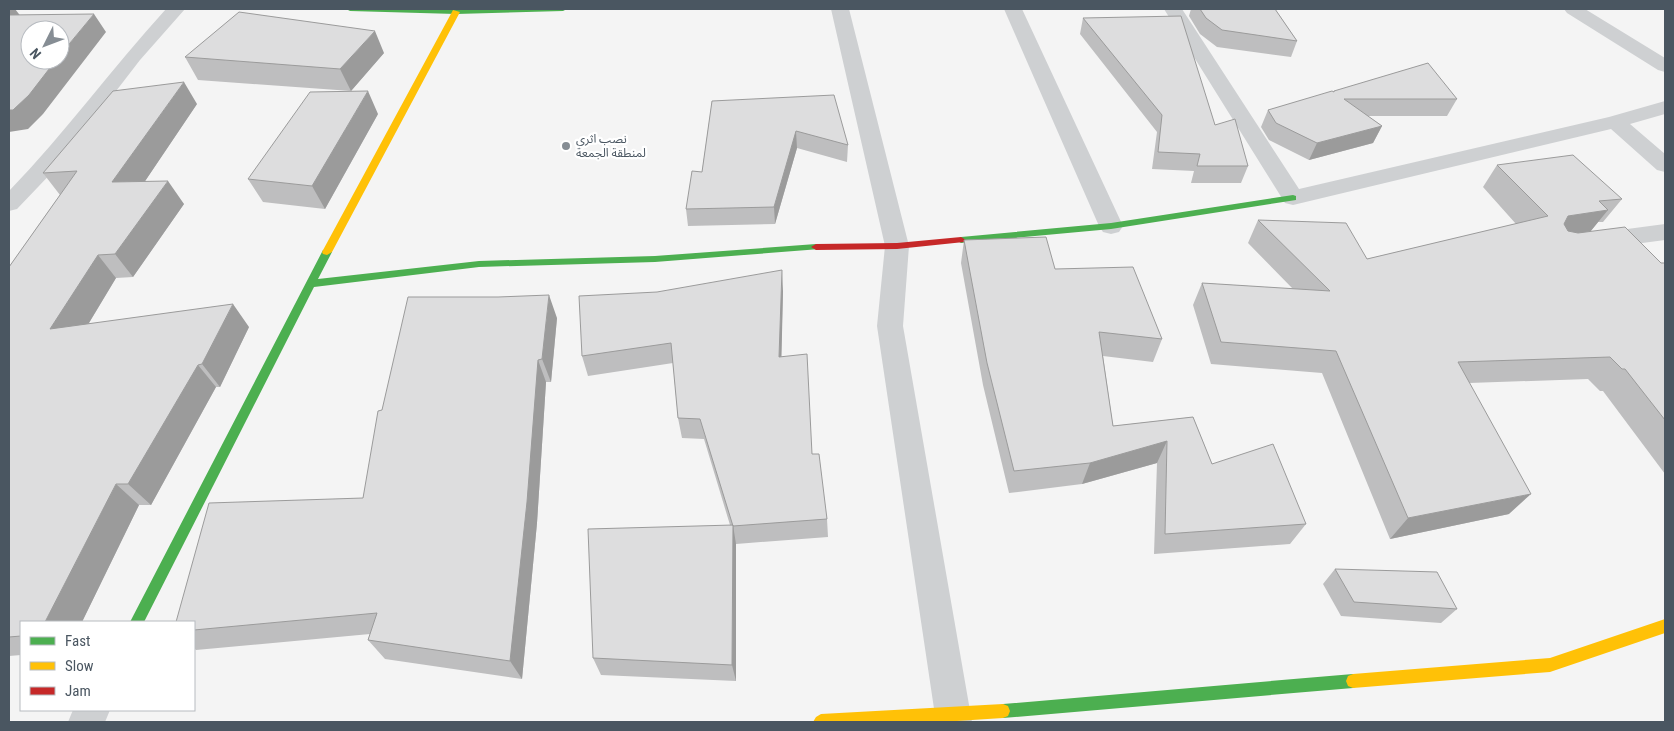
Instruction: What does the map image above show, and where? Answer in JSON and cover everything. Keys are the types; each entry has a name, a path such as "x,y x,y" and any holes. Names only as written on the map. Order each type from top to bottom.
{"street":[{"path":"9,204 51,160 133,56 176,9"},
{"path":"350,9 456,12 563,9"},
{"path":"840,9 897,246 890,326 954,719"},
{"path":"1013,9 1111,226"},
{"path":"1173,9 1293,198"},
{"path":"1573,9 1665,66"},
{"path":"138,621 310,284 456,12"},
{"path":"310,284 479,264 655,259 822,246 897,246 1111,226 1293,198 1615,122 1665,107"},
{"path":"1615,122 1665,165"},
{"path":"1579,244 1665,232"},
{"path":"820,722 954,719 1550,665 1665,626"}],"building":[{"path":"1200,9 1275,9 1297,41 1222,30 1206,18"},
{"path":"239,12 375,31 340,69 185,57"},
{"path":"94,14 70,43 70,20 20,20 20,70 48,70 29,95 13,110 9,110 9,15"},
{"path":"1181,16 1215,125 1235,119 1248,166 1197,166 1200,154 1158,152 1162,115 1083,18"},
{"path":"1428,63 1457,99 1344,99 1382,126 1317,143 1276,123 1268,110 1334,92"},
{"path":"184,82 112,182 168,181 115,254 98,255 50,329 233,304 202,364 198,365 128,484 116,484 46,621 20,621 20,636 9,637 9,267 77,171 43,173 113,91"},
{"path":"368,91 312,186 248,179 310,92"},
{"path":"834,95 848,145 796,131 774,207 686,209 692,171 702,172 712,101"},
{"path":"1573,155 1622,199 1599,201 1608,210 1568,216 1564,224 1568,231 1578,233 1625,227 1661,263 1665,263 1665,420 1625,369 1622,369 1610,357 1458,362 1531,494 1408,518 1336,351 1221,342 1202,283 1330,291 1258,220 1346,223 1367,259 1548,216 1497,165"},
{"path":"1046,237 1055,269 1133,267 1162,339 1099,332 1113,426 1193,417 1212,464 1273,444 1306,524 1165,534 1167,441 1090,463 1014,471 987,363 964,240"},
{"path":"782,270 779,357 807,354 812,454 819,454 827,519 733,526 700,419 678,418 671,343 582,356 579,296 657,292"},
{"path":"549,295 542,359 538,360 527,502 510,661 368,640 377,613 195,630 195,621 176,621 209,503 363,498 378,411 382,410 408,297"},
{"path":"733,525 732,665 593,658 588,529"},
{"path":"1335,569 1437,572 1457,609 1354,602"}],"traffic: fast":[{"path":"350,9 456,12 563,9"},
{"path":"961,240 1111,226 1293,198"},
{"path":"310,284 479,264 655,259 816,247"},
{"path":"138,621 327,252"},
{"path":"1003,711 1353,681"}],"traffic: slow":[{"path":"327,252 456,12"},
{"path":"1353,681 1550,665 1665,626"},
{"path":"821,722 1003,711"}],"traffic: jam":[{"path":"816,247 897,246 961,240"}],"place":[{"name":"نصب اثري لمنطقة الجمعة","path":"566,146"}]}
